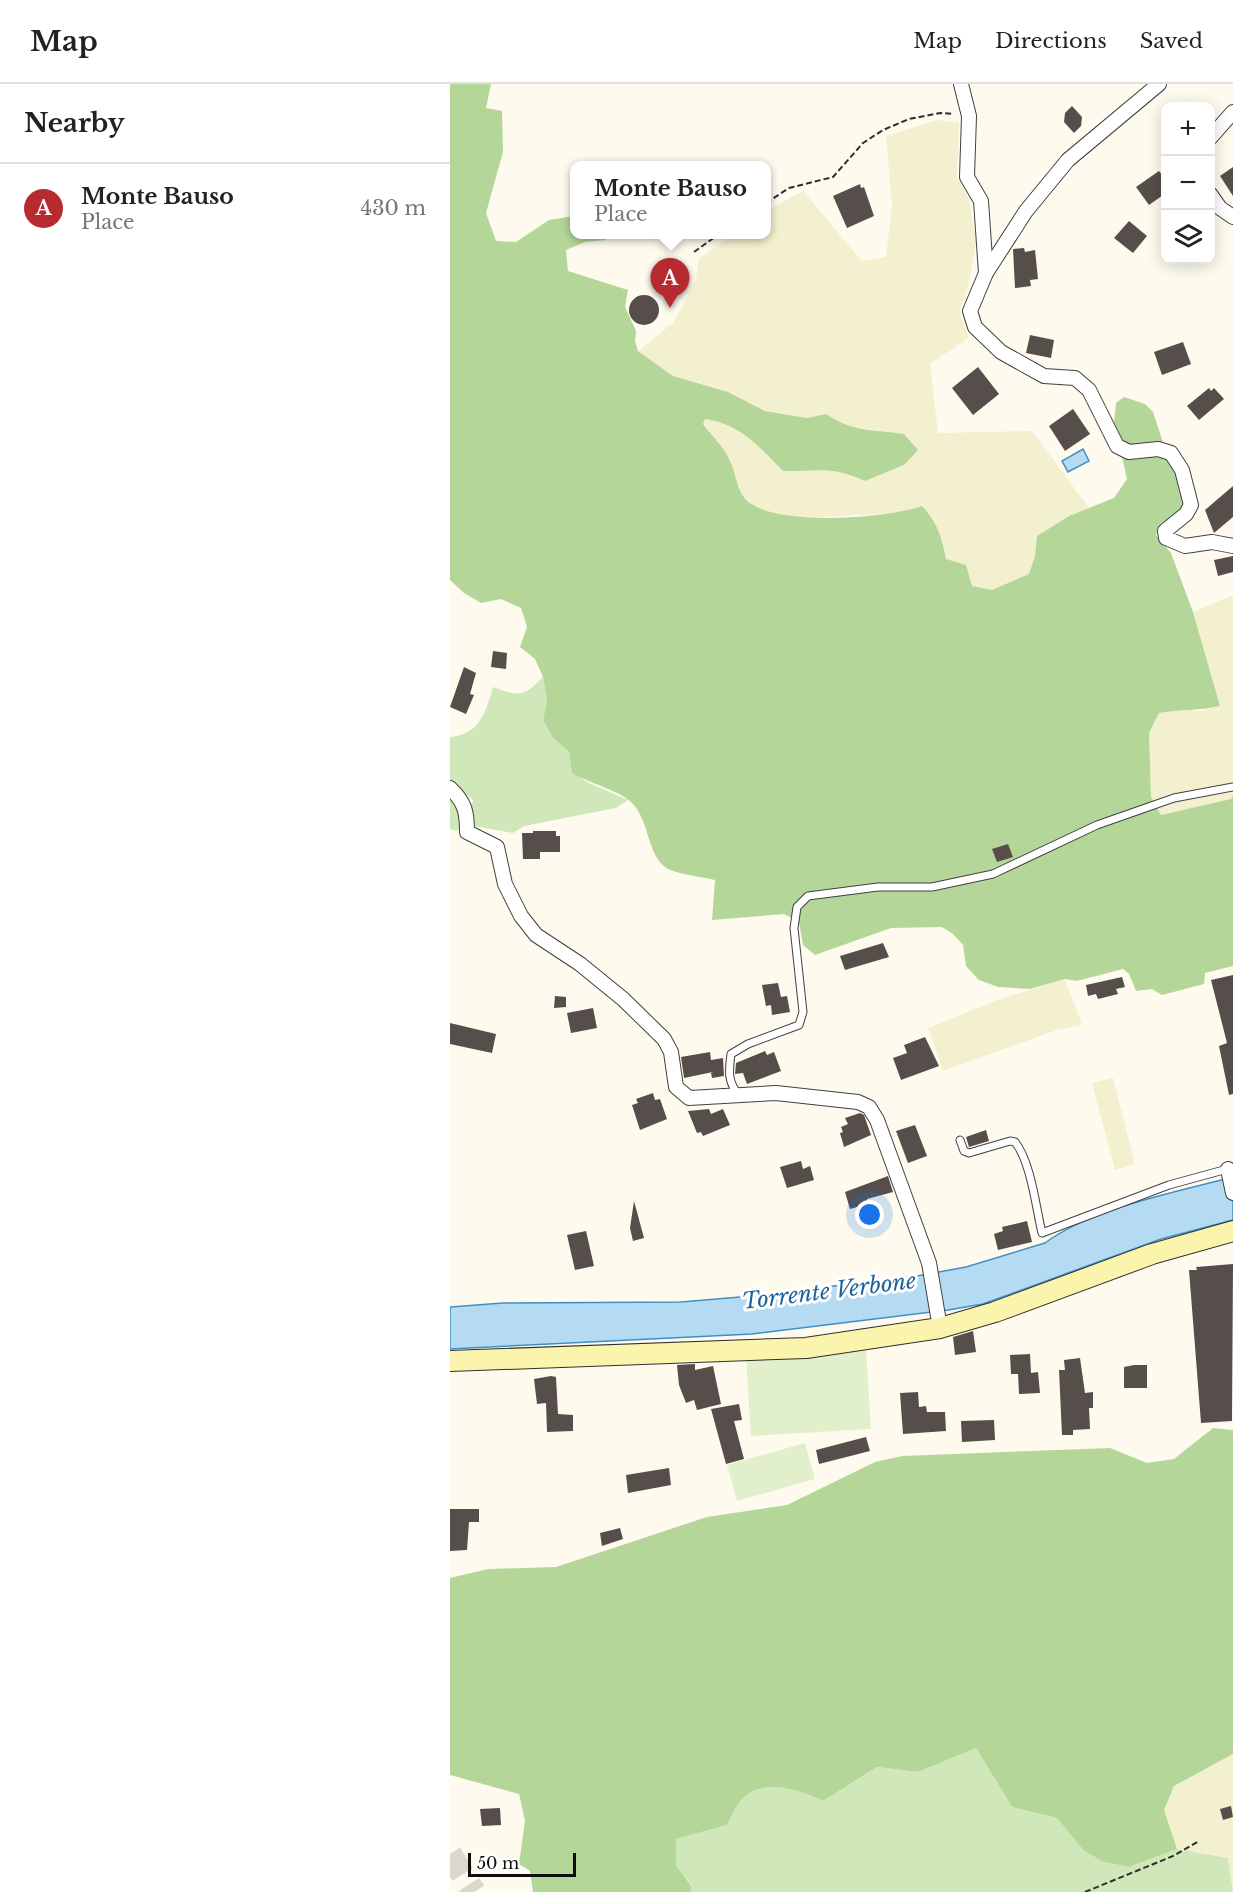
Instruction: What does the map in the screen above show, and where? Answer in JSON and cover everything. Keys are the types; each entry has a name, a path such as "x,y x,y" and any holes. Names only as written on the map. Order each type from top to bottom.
{"main road":[{"path":"450,1361 806,1347 995,1312 1152,1254 1233,1231"}],"street":[{"path":"961,84 969,116 967,177 981,201 986,273"},
{"path":"1159,84 1068,160 1026,212 986,273 970,311 975,327 1000,352 1044,376 1075,378 1089,390 1117,446 1129,452 1158,449 1171,453 1182,470 1191,505 1186,514 1165,531 1172,543 1185,546 1212,542 1233,546"},
{"path":"1215,132 1233,112"},
{"path":"1215,201 1220,208 1233,217"},
{"path":"450,788 463,800 467,812 467,832 496,847 505,884 521,916 536,935 589,971 623,999 664,1039 671,1052 676,1087 689,1098 776,1093 858,1102 869,1107 878,1120 929,1263 938,1321"},
{"path":"1230,1170 1233,1193"}],"lane":[{"path":"739,1095 731,1087 728,1070 731,1054 748,1044 799,1025 803,1012 794,928 797,907 808,896 878,887 932,887 993,874 1097,825 1129,813 1174,798 1233,787"},
{"path":"960,1140 964,1151 969,1154 1010,1141 1015,1142 1021,1149 1026,1165 1042,1233 1169,1185 1230,1170"}],"path":[{"path":"771,200 789,188 833,177 863,143 909,119 940,113 969,116"},
{"path":"694,252 712,239"},
{"path":"1085,1892 1173,1856 1199,1841"}],"shaded area":[{"path":"937,120 959,123 957,177 969,199 976,242 968,287 959,311 969,338 930,364 938,433 1032,431 1089,508 1069,516 1037,536 1035,556 1029,574 992,591 971,586 946,559 942,538 922,507 903,513 799,518 759,510 743,497 728,457 703,423 705,419 721,421 757,441 769,457 804,471 824,468 845,472 865,481 904,465 918,450 904,434 863,431 843,426 826,414 807,418 765,411 728,392 673,376 638,351 674,322 696,280 699,259 726,239 771,239 771,208 803,191 862,261 886,257 892,205 886,136"},
{"path":"1233,595 1233,795 1231,799 1161,815 1151,797 1149,733 1159,713 1179,709 1200,711 1220,706 1193,612"},
{"path":"1065,979 1082,1025 1057,1030 943,1071 928,1028 997,1000"},
{"path":"1113,1078 1135,1164 1115,1170 1092,1083"},
{"path":"1233,1754 1233,1890 1228,1858 1177,1849 1164,1810 1174,1786"}],"green space":[{"path":"450,84 491,84 486,108 502,111 503,152 486,213 496,241 516,242 549,220 570,217 570,239 606,240 585,242 566,250 568,271 628,290 625,307 636,331 635,341 638,351 673,376 728,392 765,411 807,418 826,414 855,427 904,434 918,450 904,465 865,481 833,471 783,471 739,431 705,419 703,424 728,457 743,496 756,506 776,513 828,518 883,514 922,506 938,530 946,559 966,565 972,586 992,590 1029,574 1035,556 1037,536 1069,516 1114,498 1127,479 1114,422 1116,403 1124,397 1145,404 1153,412 1169,461 1181,482 1184,504 1178,514 1160,524 1156,535 1171,553 1193,612 1220,706 1159,713 1149,733 1151,797 1161,815 1231,799 1233,795 1233,966 1205,973 1204,984 1162,995 1152,989 1136,991 1129,974 1123,969 1077,981 1065,979 1030,989 998,987 979,980 966,966 963,945 953,934 942,927 891,928 815,955 803,945 799,922 784,914 712,920 715,880 665,867 654,853 642,818 631,802 619,794 572,773 569,752 553,738 543,720 547,700 543,677 535,659 520,647 527,627 521,608 501,599 481,603 464,593 450,580"},
{"path":"543,677 547,700 543,720 553,738 569,752 572,772 589,783 628,800 616,808 524,826 513,833 474,826 470,814 473,800 450,781 450,737 468,732 475,727 484,713 493,687 515,694 526,692"},
{"path":"450,794 461,814 458,831 450,829"},
{"path":"866,1350 871,1429 751,1436 746,1358"},
{"path":"1213,1428 1233,1430 1233,1754 1174,1786 1164,1810 1177,1849 1129,1867 1104,1862 1084,1851 1057,1818 1012,1807 976,1748 918,1772 877,1767 823,1801 802,1792 779,1787 768,1787 747,1795 739,1803 727,1825 676,1839 676,1865 692,1887 690,1892 533,1892 530,1871 519,1864 525,1821 519,1794 450,1775 450,1578 488,1569 556,1567 707,1517 787,1505 875,1462 902,1456 1110,1448 1147,1463 1174,1459"},
{"path":"805,1443 815,1479 737,1501 727,1465"},
{"path":"976,1748 1012,1807 1057,1818 1084,1851 1104,1862 1129,1867 1177,1849 1228,1858 1233,1892 690,1892 692,1886 676,1865 676,1839 727,1825 739,1803 747,1795 757,1790 779,1787 802,1792 823,1801 877,1767 918,1772"}],"water":[{"path":"1083,449 1089,461 1068,472 1062,461"},
{"name":"Torrente Verbone","path":"1233,1177 1233,1220 1161,1239 983,1304 752,1334 450,1349 450,1307 503,1303 681,1302 752,1296 917,1276 966,1267 1045,1243 1086,1220 1135,1202"}],"building":[{"path":"1072,106 1082,117 1081,126 1074,133 1064,122 1065,113"},
{"path":"1233,167 1233,196 1220,176"},
{"path":"1159,171 1161,174 1161,197 1149,205 1136,187"},
{"path":"860,184 861,188 864,187 874,216 847,228 833,196"},
{"path":"1129,221 1147,236 1133,253 1114,238"},
{"path":"1024,248 1025,252 1035,250 1038,279 1030,280 1031,286 1015,288 1013,249"},
{"path":"644,295 655,299 659,310 655,321 644,325 633,321 629,310 633,299"},
{"path":"1030,335 1054,340 1051,358 1026,353"},
{"path":"1183,342 1191,364 1162,375 1154,352"},
{"path":"978,367 999,394 973,415 952,388"},
{"path":"1209,388 1211,391 1214,388 1224,399 1199,420 1187,406"},
{"path":"1073,409 1090,434 1065,451 1049,426"},
{"path":"1233,486 1233,517 1214,533 1205,510"},
{"path":"1233,556 1233,572 1218,576 1214,560"},
{"path":"493,651 507,653 506,669 491,667"},
{"path":"464,667 476,673 470,694 474,695 466,714 450,707"},
{"path":"533,831 556,831 556,836 560,836 560,852 540,852 540,859 523,859 522,833 533,833"},
{"path":"1008,844 1013,857 997,862 992,849"},
{"path":"883,943 889,957 845,970 840,956"},
{"path":"1233,975 1233,1094 1229,1095 1219,1046 1227,1043 1211,980"},
{"path":"1122,977 1125,987 1116,989 1118,994 1098,999 1096,994 1088,996 1086,985"},
{"path":"778,983 781,997 787,996 790,1012 772,1015 771,1005 766,1006 762,985"},
{"path":"555,996 566,997 566,1007 554,1008"},
{"path":"593,1008 597,1028 571,1033 567,1013"},
{"path":"450,1023 496,1034 492,1053 450,1044"},
{"path":"925,1037 939,1066 901,1080 893,1058 907,1053 904,1045"},
{"path":"765,1051 767,1055 774,1052 781,1071 747,1084 743,1073 735,1074 736,1063"},
{"path":"710,1052 711,1060 723,1058 724,1076 712,1078 711,1073 713,1072 684,1078 681,1057"},
{"path":"653,1093 655,1100 660,1099 667,1119 640,1130 632,1105 638,1103 636,1099"},
{"path":"709,1109 711,1114 723,1109 730,1125 703,1136 701,1132 697,1133 688,1111"},
{"path":"860,1113 864,1115 871,1135 844,1147 840,1133 843,1132 841,1127 848,1124 845,1118"},
{"path":"915,1125 927,1156 908,1163 896,1131"},
{"path":"986,1130 989,1141 969,1147 966,1137"},
{"path":"801,1161 803,1169 810,1166 814,1180 787,1188 780,1167"},
{"path":"888,1176 893,1192 867,1199 868,1204 850,1209 845,1192"},
{"path":"634,1201 644,1238 633,1241 630,1228"},
{"path":"1027,1221 1032,1242 998,1250 994,1234 1003,1231 1002,1227"},
{"path":"586,1231 594,1266 575,1270 567,1235"},
{"path":"1233,1264 1232,1421 1201,1423 1189,1270 1197,1270 1196,1267"},
{"path":"973,1331 976,1352 955,1355 953,1337"},
{"path":"1030,1354 1031,1373 1038,1372 1040,1393 1019,1394 1018,1374 1011,1374 1010,1355"},
{"path":"1080,1358 1085,1393 1093,1392 1093,1408 1089,1408 1090,1429 1073,1430 1073,1435 1062,1435 1059,1370 1065,1370 1064,1360"},
{"path":"695,1364 695,1370 713,1366 721,1404 697,1410 694,1400 686,1403 679,1385 677,1365"},
{"path":"1147,1365 1147,1388 1124,1388 1124,1367"},
{"path":"556,1377 558,1414 573,1415 573,1431 547,1432 546,1403 537,1404 534,1379"},
{"path":"918,1392 919,1407 926,1406 927,1412 945,1412 946,1431 903,1434 900,1393"},
{"path":"739,1404 742,1420 734,1421 744,1459 726,1464 711,1409"},
{"path":"994,1420 995,1440 962,1442 961,1421"},
{"path":"866,1437 870,1451 819,1464 816,1450"},
{"path":"669,1468 671,1485 628,1493 626,1475"},
{"path":"450,1509 479,1509 479,1522 469,1522 467,1550 450,1551"},
{"path":"620,1528 623,1539 602,1546 600,1533"},
{"path":"1231,1806 1233,1817 1223,1820 1220,1809"},
{"path":"500,1808 501,1825 482,1826 480,1809"}],"tunnel":[{"path":"450,1854 474,1892"}],"place":[{"name":"Monte Bauso","path":"670,308"}]}
